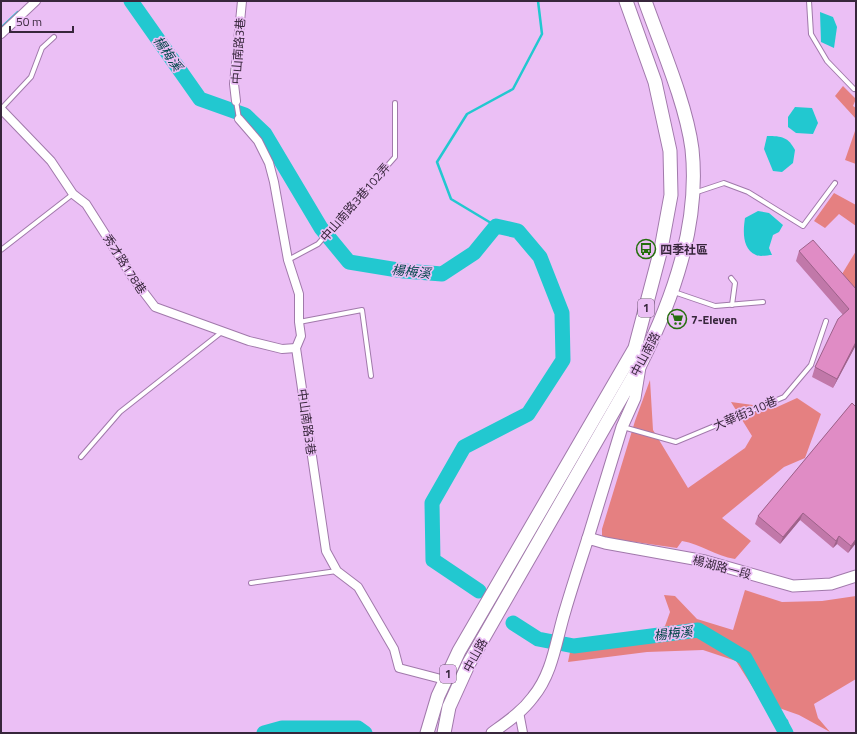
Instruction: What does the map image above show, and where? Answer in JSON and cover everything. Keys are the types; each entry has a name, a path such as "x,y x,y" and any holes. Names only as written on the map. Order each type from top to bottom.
{"main road":[{"name":"中山南路","path":"478,618 635,348 661,249 671,195 670,150 655,82 626,1"},
{"name":"中山南路","path":"493,623 640,364 659,327 683,259 692,194 692,149 682,107 645,1"},
{"name":"中山路","path":"427,733 438,696 445,680 459,651 478,618"},
{"name":"中山路","path":"444,733 449,707 469,663 493,623"}],"street":[{"path":"1,34 36,1"},
{"name":"中山南路3巷","path":"236,101 234,84 242,1"},
{"name":"秀才路178巷","path":"1,109 51,162 73,194 86,204 132,278 156,307 249,341 282,349 296,348"},
{"name":"中山南路3巷","path":"239,120 258,141 269,163 288,260 299,294 299,322 301,336 296,348 326,551 337,571 358,587 394,649 399,668 445,680"},
{"path":"492,733 519,712 534,697 544,681 551,664 564,612 622,427 635,398 640,364 635,348"},
{"name":"楊湖路一段","path":"588,538 605,543 705,562 793,586 831,584 856,576"},
{"path":"519,712 524,733"}],"lane":[{"path":"808,1 811,34 827,61 854,89"},
{"path":"1,109 31,77 42,48 54,37"},
{"path":"236,101 239,120"},
{"name":"中山南路3巷102弄","path":"288,260 318,244 395,157 395,103"},
{"path":"692,194 724,183 748,192 804,226 835,183"},
{"path":"1,250 73,194"},
{"path":"730,278 735,282 732,305"},
{"path":"672,291 715,306 763,302"},
{"path":"299,322 362,310 371,376"},
{"name":"大華街310巷","path":"622,427 676,442 784,397 811,365 826,321"},
{"path":"81,457 120,412 224,331"},
{"path":"251,582 337,571"}],"shaded area":[{"path":"820,12 833,17 837,27 834,48 821,42"},
{"path":"843,86 856,99 853,106 856,108 856,119 835,96"},
{"path":"795,107 812,108 818,123 813,134 796,133 788,127 788,117"},
{"path":"856,128 856,164 845,160"},
{"path":"767,136 784,138 790,142 795,150 793,163 782,172 773,171 764,149"},
{"path":"834,193 856,205 856,226 839,214 825,228 814,221"},
{"path":"758,211 769,213 783,225 779,232 773,235 769,248 772,255 756,255 748,249 744,239 745,218"},
{"path":"856,251 856,297 839,279"},
{"path":"650,380 653,430 688,488 745,448 752,436 731,402 775,408 797,398 821,414 805,458 784,467 722,518 751,541 735,559 682,541 677,548 602,536 602,529 635,421"},
{"path":"745,590 782,602 822,601 856,596 856,679 814,704 818,718 830,732 799,715 762,702 736,661 703,650 647,652 568,662 570,652 660,640 670,612 664,595 675,596 697,619 733,630"},
{"path":"774,709 788,720 791,733 779,733"}],"building":[{"path":"813,240 856,289 856,342 837,379 815,367 838,319 849,309 799,251"},
{"path":"852,403 856,407 856,539 851,546 839,536 836,541 803,513 783,537 758,516"}],"waterway":[{"name":"楊梅溪","path":"131,1 200,99 245,115 265,134 321,228 349,262 404,271 442,274 474,253 496,226 518,231 540,257 562,313 563,360 528,414 464,447 432,503 433,560 479,591"},
{"path":"496,226 451,199 437,162 467,114 513,89 542,34 538,1"},
{"path":"1,28 18,12"},
{"name":"楊梅溪","path":"513,623 538,639 574,646 698,630 745,658 786,733"},
{"path":"264,733 282,728 358,728 365,733"}],"place":[{"name":"四季社區","path":"646,249"},
{"name":"7-Eleven","path":"677,319"}]}
